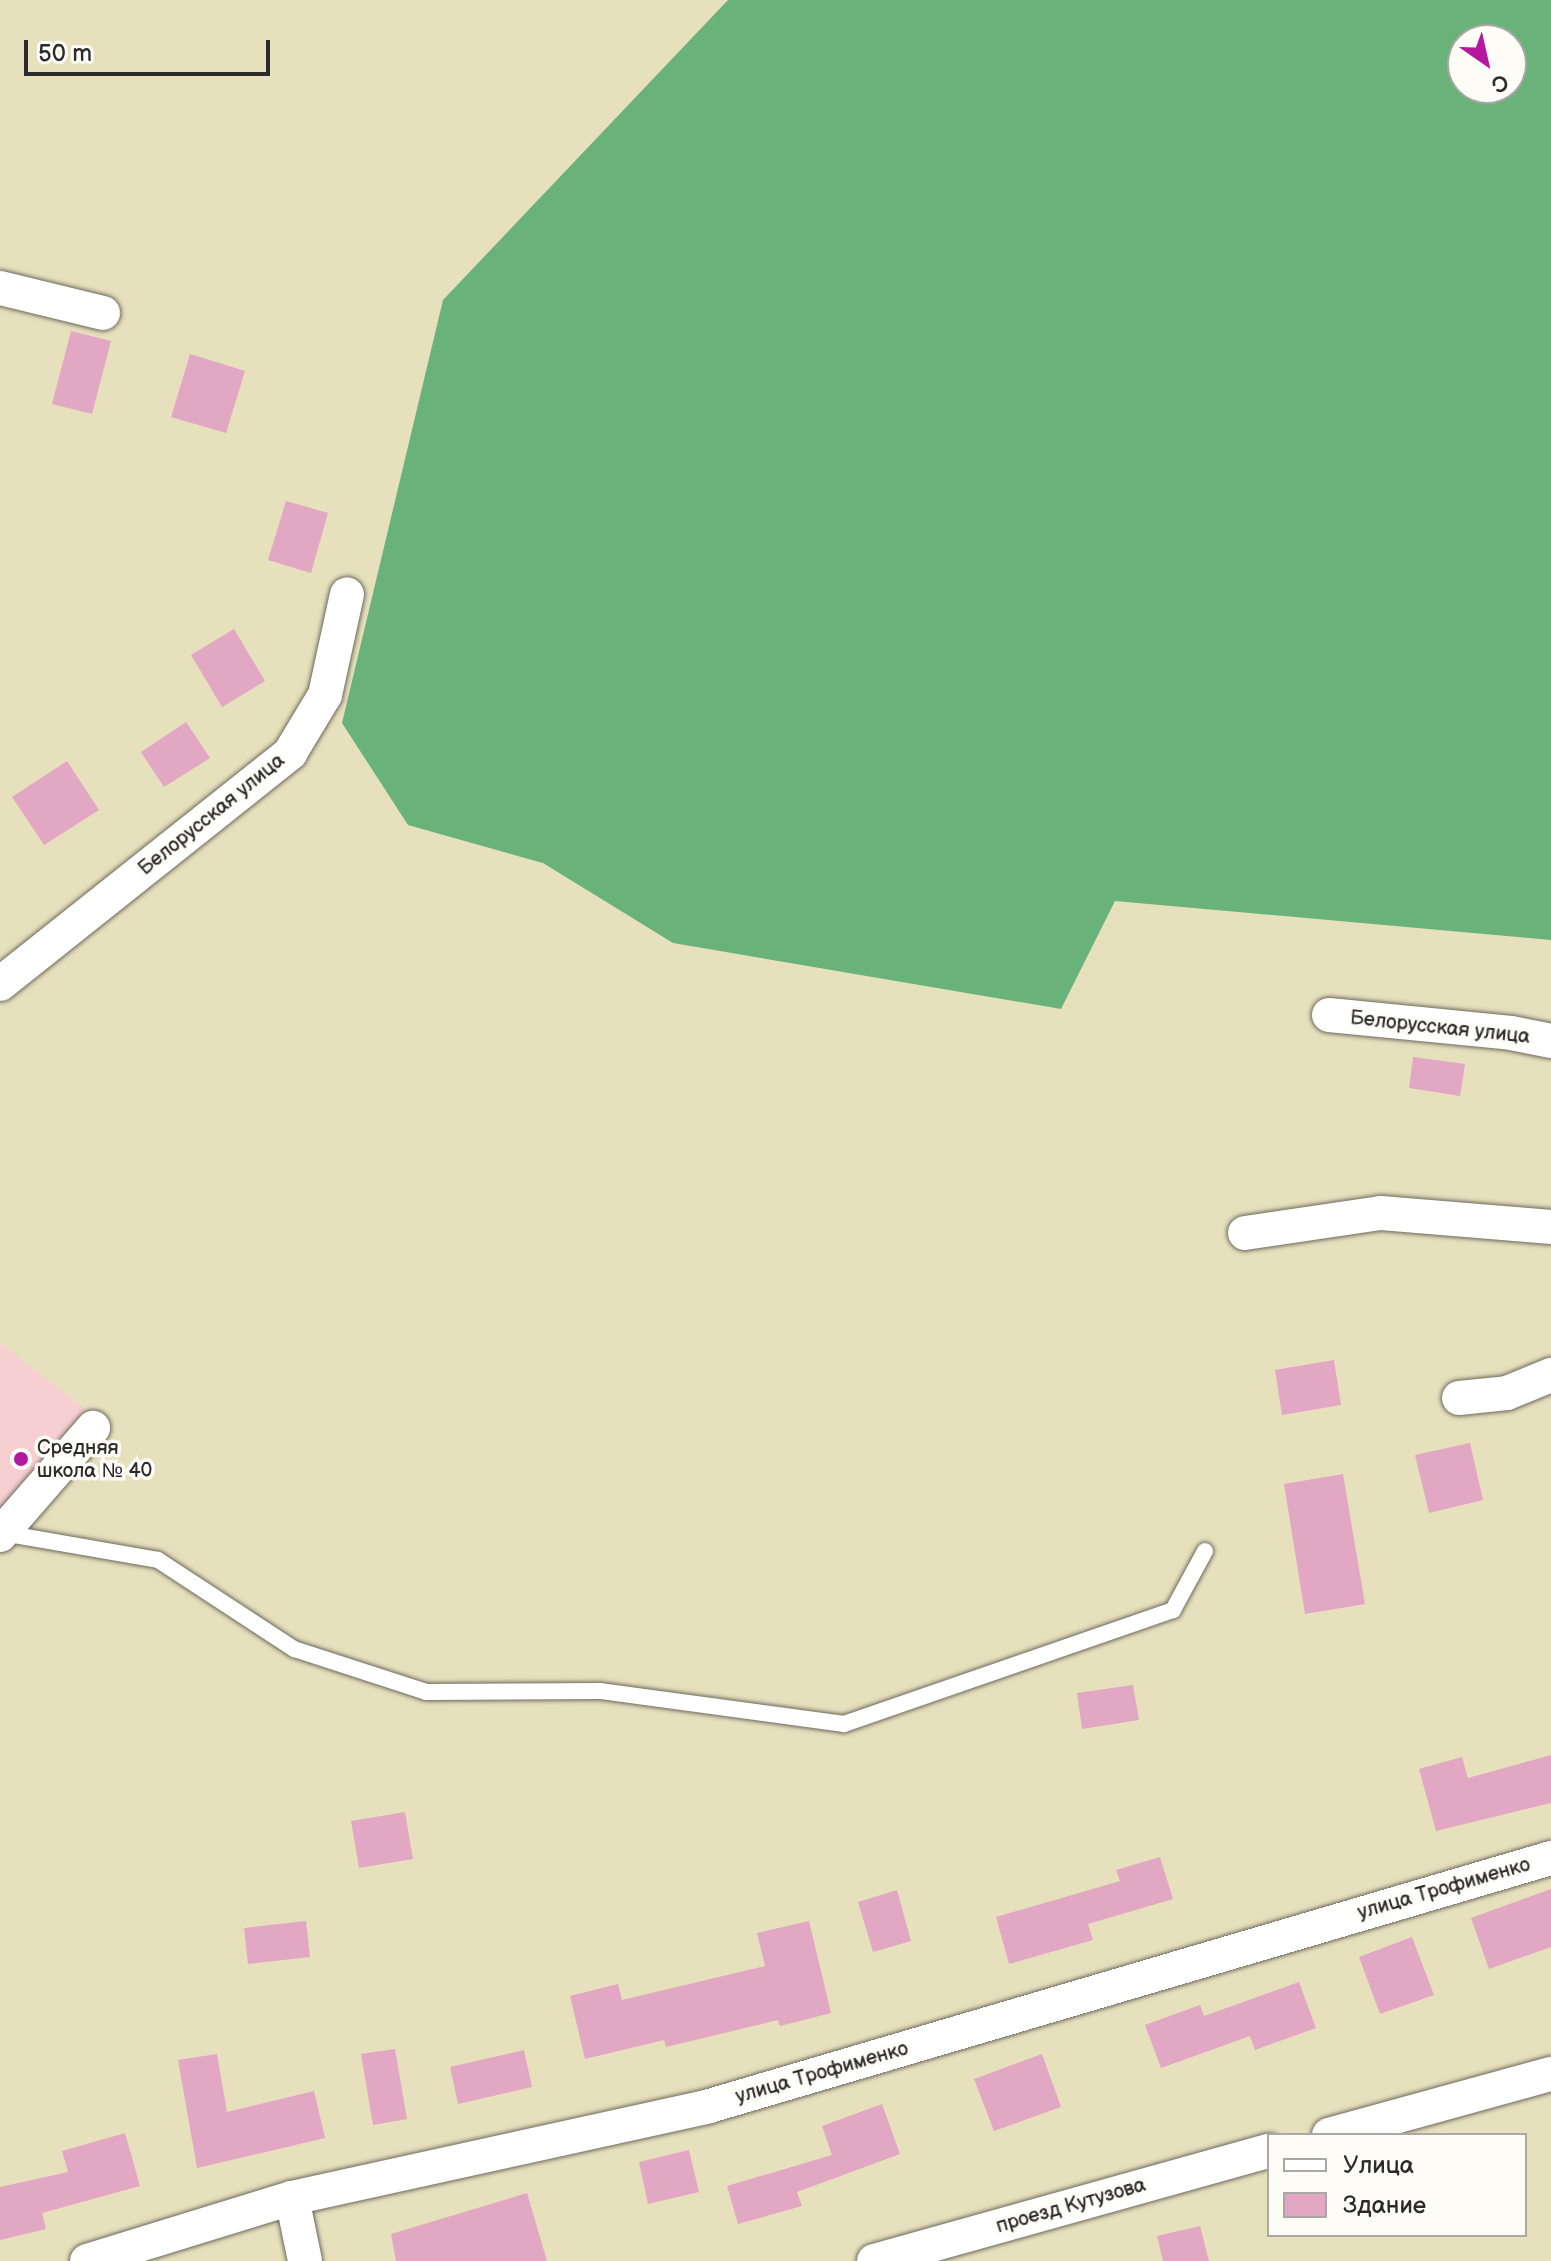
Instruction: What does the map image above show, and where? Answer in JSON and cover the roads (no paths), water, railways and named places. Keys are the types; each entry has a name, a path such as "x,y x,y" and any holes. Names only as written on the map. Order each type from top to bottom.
{"street":[{"path":"0,288 103,313"},
{"name":"Белорусская улица","path":"0,984 290,753 325,695 347,594"},
{"name":"Белорусская улица","path":"1329,1015 1511,1033 1551,1041"},
{"path":"1245,1233 1381,1213 1551,1227"},
{"path":"1459,1398 1507,1393 1551,1375"},
{"path":"1,1534 93,1428"},
{"name":"улица Трофименко","path":"87,2261 292,2198 706,2107 1551,1858"},
{"path":"1336,2133 1551,2074"},
{"name":"проезд Кутузова","path":"874,2261 1267,2152"},
{"path":"292,2198 305,2261"}],"lane":[{"path":"1,1534 158,1560 294,1649 426,1692 600,1691 844,1724 1173,1610 1205,1551"}],"place":[{"name":"Средняя школа № 40","path":"21,1459"}]}
